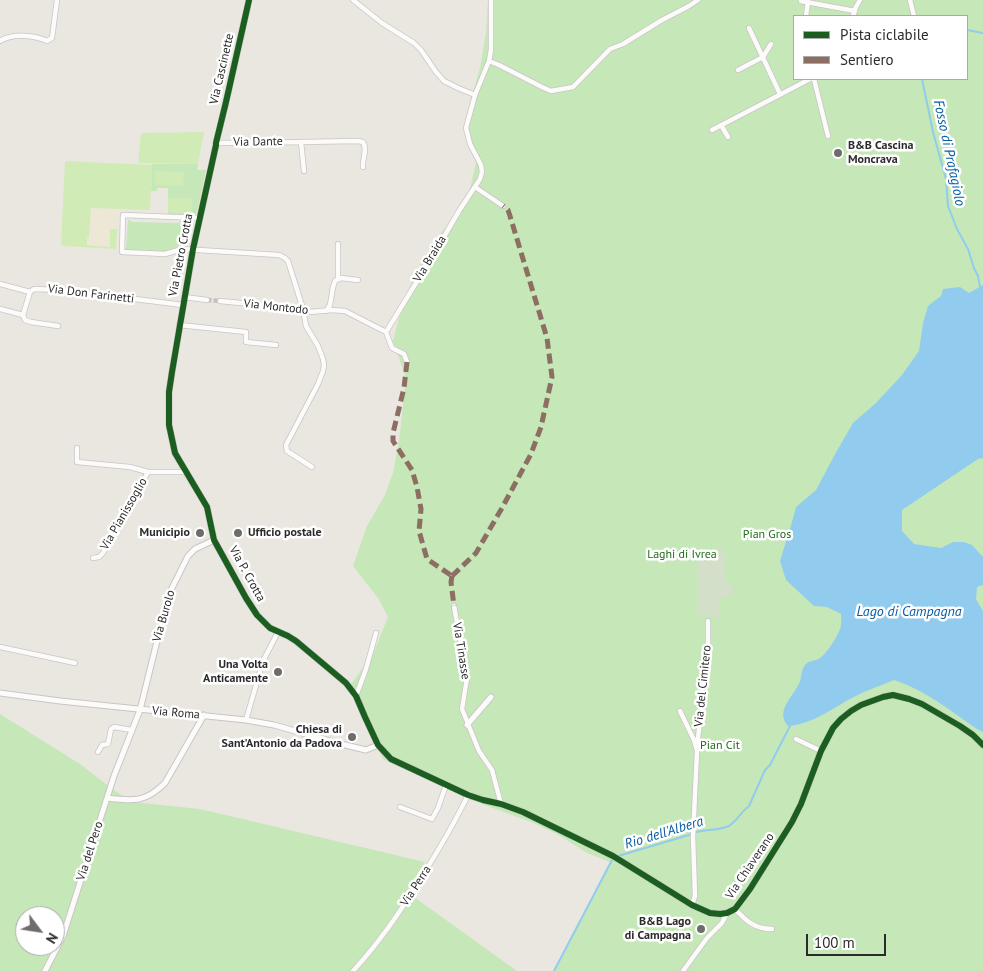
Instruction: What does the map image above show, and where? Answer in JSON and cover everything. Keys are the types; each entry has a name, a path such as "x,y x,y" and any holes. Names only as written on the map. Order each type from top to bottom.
{"street":[{"path":"0,41 6,37 21,36 41,38 47,41 52,38 57,0"},
{"name":"Via Cascinette","path":"216,143 249,0"},
{"path":"353,0 414,43 444,81 475,95"},
{"path":"491,0 491,50 489,61 475,95 466,128 470,144 482,172 475,187 503,206"},
{"path":"489,61 499,64 551,91 573,87 610,49 623,44 698,0"},
{"path":"853,15 860,0"},
{"path":"910,0 914,15"},
{"path":"801,1 824,2 855,10"},
{"path":"806,15 808,2"},
{"path":"748,28 780,94"},
{"path":"738,70 762,57 771,44"},
{"path":"712,130 810,80"},
{"path":"812,80 828,136"},
{"path":"722,126 728,137"},
{"name":"Via Dante","path":"216,143 358,141 363,142 365,146 363,167"},
{"name":"Via Dante","path":"301,142 304,171"},
{"name":"Via Pietro Crotta","path":"172,372 193,249 216,143"},
{"name":"Via Braida","path":"386,332 475,187"},
{"path":"193,249 180,249 164,254 122,252 123,215 200,218"},
{"path":"326,311 330,305 335,281 338,279 338,244"},
{"name":"Via Pietro Crotta","path":"193,249 279,255 285,258 288,261 303,309"},
{"path":"338,279 358,280"},
{"name":"Via Don Farinetti","path":"0,284 30,292 34,289 62,290 183,306"},
{"path":"30,292 23,315 25,320 58,326"},
{"path":"184,297 207,300"},
{"name":"Via Montodo","path":"220,301 303,309 310,312 346,311 386,332"},
{"path":"0,309 23,315"},
{"path":"303,309 306,326 318,346 324,365 318,384 286,444 287,451 312,467"},
{"path":"179,325 246,332 246,342 276,345"},
{"path":"386,332 392,348 404,354 407,362"},
{"name":"Via P. Crotta","path":"172,372 169,392 169,425 175,453 207,507 214,540 252,608 261,620 270,628 288,636 309,651 346,683 356,696 378,745"},
{"path":"78,448 77,462 130,467 148,472"},
{"name":"Via Pianissoglio","path":"93,558 99,557 102,553 148,472 186,472"},
{"name":"Via Burolo","path":"140,710 164,614 176,580 188,556 195,549 214,540"},
{"name":"Via Tinasse","path":"454,606 467,678 462,708 467,725 479,751 492,770 500,804"},
{"name":"Via del Cimitero","path":"692,905 695,896 693,830 697,742 708,649 708,621"},
{"path":"246,720 263,661 278,632"},
{"path":"356,696 376,633"},
{"path":"0,647 75,663"},
{"name":"Via Roma","path":"0,693 140,710 246,720 274,725 366,750 378,745"},
{"name":"Via Chiaverano","path":"378,745 392,759 468,795 523,812 615,858 692,905 710,913 720,914 728,913 735,909 750,889 792,822 820,752 833,728 851,711 875,699 893,695 909,699 922,704 960,726 974,735 983,745"},
{"path":"467,725 491,697"},
{"name":"Via del Pero","path":"45,971 63,936 119,761 140,710"},
{"path":"680,711 698,751"},
{"path":"107,798 132,801 156,791 165,783 204,715"},
{"path":"98,752 102,744 108,744 111,729 114,727 132,730"},
{"path":"796,739 820,752"},
{"path":"400,807 432,819 446,785"},
{"name":"Via Perra","path":"353,971 377,943 409,898 432,861 468,795"},
{"path":"735,909 755,926 763,929 772,929"},
{"path":"683,971 728,913"}],"shaded area":[{"path":"63,207 119,209 116,249 63,246 61,244"}],"green space":[{"name":"Laghi di Ivrea","path":"488,0 983,0 983,971 555,971 610,862 587,853 557,834 531,822 466,798 383,759 366,725 356,696 349,687 373,654 388,617 378,598 353,566 367,526 385,495 393,473 399,441 406,378 393,341 403,303 418,268 469,194 476,162 466,130 469,107 480,68 486,33"},
{"path":"204,132 198,164 138,163 141,133"},
{"path":"65,161 152,165 150,210 91,208 87,245 110,247 110,229 117,229 116,249 63,246 61,244"},
{"path":"152,164 198,164 197,170 206,170 197,212 194,215 168,214 168,212 192,213 192,199 168,198 168,188 157,188 157,191 151,191"},
{"path":"155,171 184,172 183,186 155,185"},
{"path":"168,198 192,199 192,213 168,212"},
{"path":"128,219 132,222 179,223 181,220 181,223 186,223 185,227 190,228 186,245 179,246 165,253 126,250"},
{"path":"698,550 726,550 725,583 730,583 734,590 730,597 720,597 719,619 715,619 714,615 697,615"},
{"path":"0,714 80,764 132,802 200,809 425,862 407,892 517,971 0,971"}],"water":[{"name":"Lago di Campagna","path":"983,285 983,458 978,459 902,510 902,531 914,544 941,548 953,542 964,542 972,545 983,557 983,585 977,587 976,599 983,611 983,732 927,695 894,680 855,696 813,719 788,726 784,720 784,709 800,681 804,666 823,656 832,645 841,627 841,614 827,607 814,606 786,580 780,561 796,507 816,490 853,423 876,403 902,375 919,351 923,323 928,306 941,296 943,289 960,287 969,293"}],"waterway":[{"name":"Fosso di Prafagiolo","path":"968,30 983,33"},
{"name":"Fosso di Prafagiolo","path":"922,80 933,132 946,179 948,206 957,229 968,249 980,287"},
{"name":"Rio dell'Albera","path":"554,971 612,860 618,856 698,831 724,828 732,824 749,806 765,770 770,765 790,726"}],"tunnel":[{"path":"207,300 220,301"}],"marked path":[{"path":"452,576 476,553 531,454 541,427 552,377 547,338 510,216 508,210 503,206"},
{"path":"407,362 404,388 393,433 393,441 412,470 417,487 421,509 419,531 427,559 452,576"},
{"path":"452,576 454,606"}],"cycle path":[{"path":"249,0 193,249 169,392 169,425 175,453 207,507 214,540 257,615 270,628 296,641 346,683 356,696 378,745 391,759 468,795 523,812 613,856 692,905 710,913 720,914 735,909 750,889 792,822 801,804 821,751 833,728 851,711 883,697 893,695 909,699 922,704 960,726 983,745"}],"place":[{"name":"B&B Cascina Moncrava","path":"838,153"},
{"name":"Municipio","path":"200,533"},
{"name":"Ufficio postale","path":"238,533"},
{"name":"Una Volta Anticamente","path":"278,672"},
{"name":"Chiesa di Sant'Antonio da Padova","path":"352,737"},
{"name":"B&B Lago di Campagna","path":"701,929"}],"park label":[{"name":"Pian Gros","path":"767,535"},
{"name":"Pian Cit","path":"720,746"}]}
